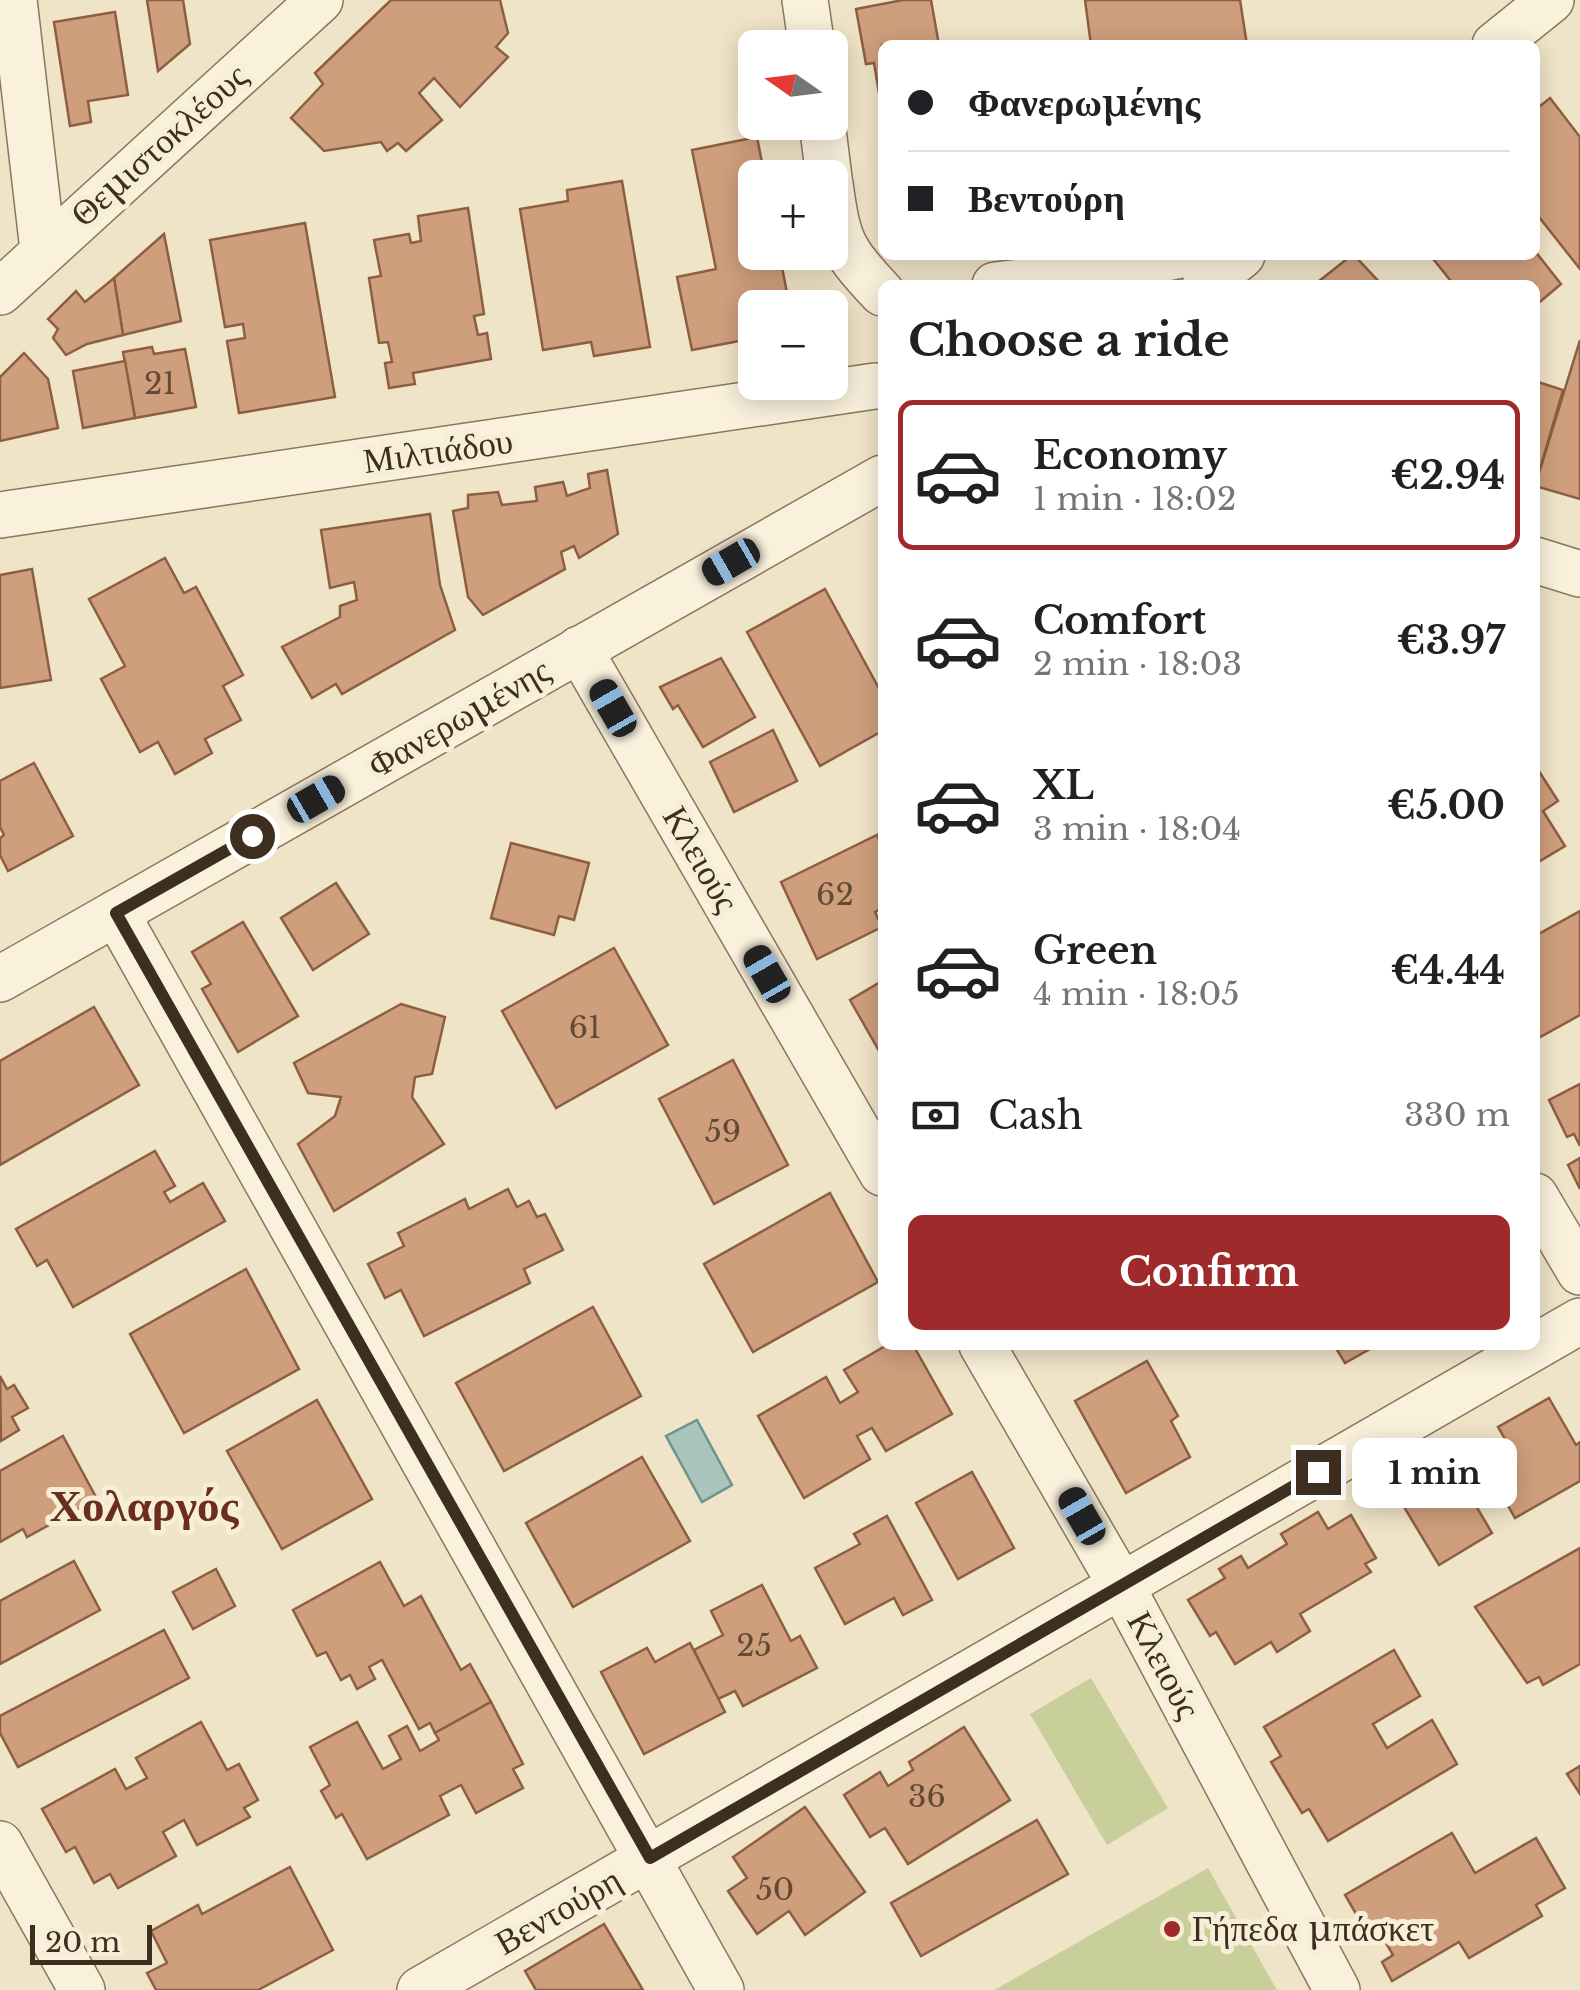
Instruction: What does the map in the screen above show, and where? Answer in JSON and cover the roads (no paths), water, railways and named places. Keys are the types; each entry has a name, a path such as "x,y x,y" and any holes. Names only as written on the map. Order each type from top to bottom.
{"street":[{"path":"14,0 43,250"},
{"name":"Θεμιστοκλέους","path":"0,292 320,0"},
{"path":"806,0 810,30"},
{"path":"1501,40 1551,0"},
{"path":"848,256 878,289"},
{"path":"1091,280 1163,260"},
{"path":"1211,280 1236,260"},
{"name":"Μιλτιάδου","path":"0,514 878,378"},
{"name":"Φανερωμένης","path":"0,979 877,477"},
{"path":"1540,562 1580,574"},
{"name":"Κλειούς","path":"579,649 878,1166"},
{"path":"116,913 722,1990"},
{"path":"1540,1204 1580,1272"},
{"name":"Βεντούρη","path":"1540,1344 1580,1321"},
{"name":"Κλειούς","path":"985,1350 1121,1585 1337,1990"},
{"name":"Βεντούρη","path":"420,1990 1530,1350"},
{"path":"0,1844 82,1990"}],"water":[{"path":"697,1420 732,1485 702,1502 666,1436"}],"place":[{"name":"Γήπεδα μπάσκετ","path":"1172,1929"}],"district":[{"name":"Χολαργός","path":"144,1505"}]}
